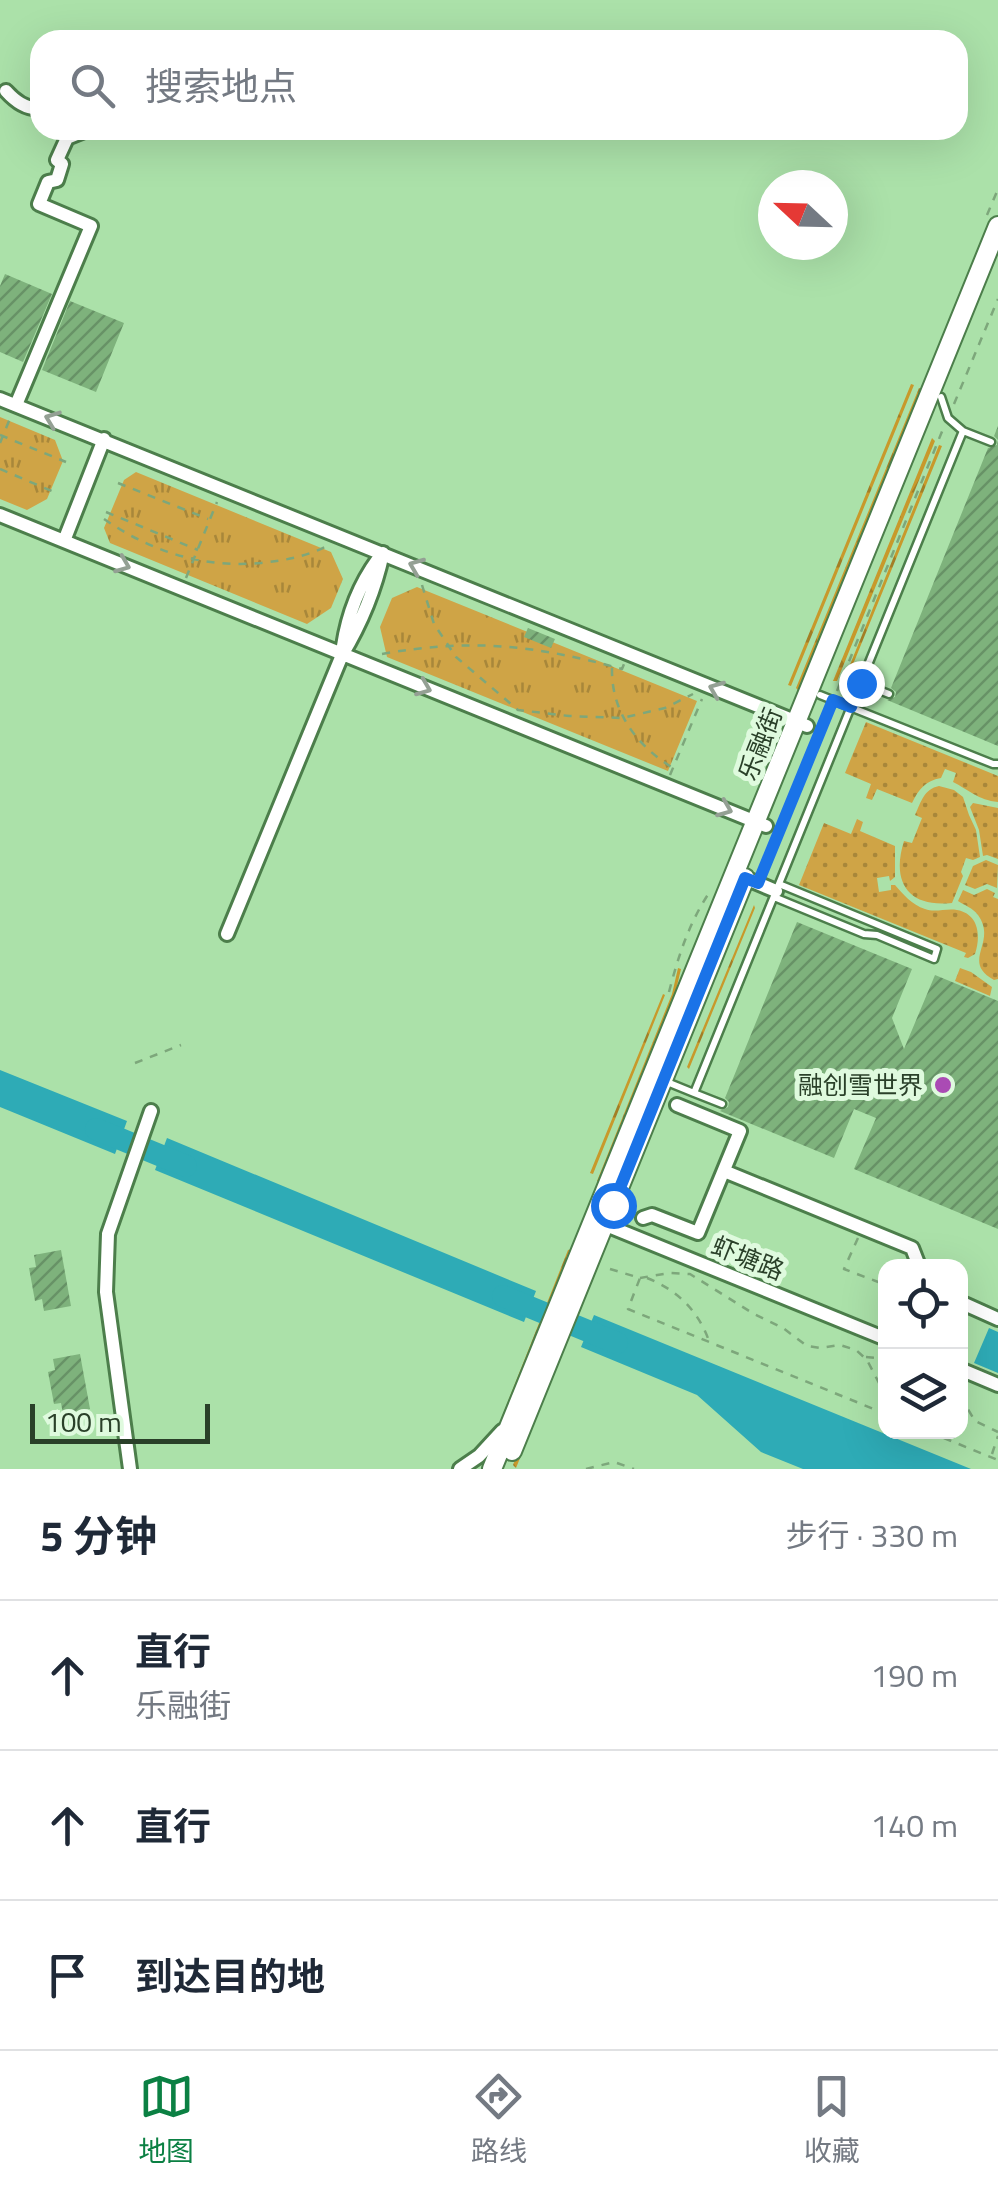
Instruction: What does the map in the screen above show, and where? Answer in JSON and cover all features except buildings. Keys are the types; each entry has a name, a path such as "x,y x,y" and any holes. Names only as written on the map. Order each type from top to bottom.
{"street":[{"path":"6,91 30,108"},
{"path":"16,404 90,226 39,204 48,182 58,180 62,164 57,160 66,140"},
{"name":"乐融街","path":"546,1353 802,724 998,226"},
{"name":"乐融街","path":"802,724 826,697 998,257"},
{"path":"0,399 802,724"},
{"path":"64,541 104,439"},
{"path":"0,515 761,824"},
{"path":"227,934 342,655 347,622 364,579 383,553"},
{"name":"乐融街","path":"658,1078 752,881 761,824"},
{"path":"752,881 776,890"},
{"path":"643,1218 652,1215 698,1233 740,1131 677,1105"},
{"path":"130,1469 106,1292 108,1234 151,1111"},
{"path":"724,1171 912,1248 916,1259"},
{"name":"虾塘路","path":"599,1222 878,1336"},
{"path":"968,1306 996,1318"},
{"path":"492,1469 546,1353"},
{"path":"505,1469 546,1353"},
{"path":"968,1372 998,1384"},
{"path":"460,1469 488,1448 513,1417"}],"lane":[{"path":"941,396 948,418 991,442"},
{"path":"694,1093 964,430"},
{"path":"861,683 889,694"},
{"path":"826,697 998,764"},
{"path":"776,890 938,949 934,958 864,934 776,890"},
{"path":"658,1078 722,1104"}],"path":[{"path":"752,881 826,697 998,299"},
{"path":"0,442 16,404"},
{"path":"1,436 66,462"},
{"path":"0,469 54,492"},
{"path":"118,483 210,520"},
{"path":"182,589 223,488"},
{"path":"106,512 198,550"},
{"path":"104,519 139,542 218,564 293,560 344,537"},
{"path":"421,569 427,605 447,645 474,674 518,710 622,718 680,703 707,686"},
{"path":"382,654 483,644 569,655 622,669 628,653"},
{"path":"612,666 622,718 647,748 673,768"},
{"path":"666,786 707,686"},
{"path":"135,1063 181,1046"},
{"path":"862,1227 844,1269 878,1283"},
{"path":"610,1269 640,1278 690,1274 784,1328 807,1346 845,1345 856,1350 878,1381"},
{"path":"640,1278 628,1309 878,1411"},
{"path":"647,1278 670,1288 689,1305 710,1342"},
{"path":"864,1357 878,1358"},
{"path":"968,1409 975,1420 998,1434 990,1456"},
{"path":"948,1439 998,1460"},
{"path":"586,1469 614,1462 634,1469"}],"green space":[{"path":"911,384 914,385 791,686 788,685"},
{"path":"919,388 923,390 799,691 796,688"},
{"path":"0,417 55,440 63,461 47,499 27,510 0,499"},
{"path":"932,438 935,441 837,681 833,681"},
{"path":"939,445 942,446 845,684 843,682"},
{"path":"136,472 331,552 343,579 331,608 307,624 110,543 104,528 124,480"},
{"path":"417,587 697,701 668,771 387,657 380,627 392,598"},
{"path":"866,722 998,776 998,802 979,797 953,782 956,773 945,769 941,778 923,786 912,803 877,789 872,800 866,798 871,784 845,773"},
{"path":"939,786 963,797 976,830 980,857 966,858 952,903 924,901 914,896 902,880 900,869 904,841 912,843 922,818 915,815 921,801"},
{"path":"973,803 998,808 998,859 983,856 970,807"},
{"path":"857,819 863,822 860,831 895,846 895,877 890,881 889,876 877,878 879,892 895,885 920,907 964,912 976,927 975,954 964,957 966,953 799,885 824,823 851,834"},
{"path":"986,860 998,865 997,888 987,884 975,889 965,885 973,866"},
{"path":"987,889 998,899 998,979 994,980 980,966 983,925 976,913 958,901 963,890 974,895"},
{"path":"754,905 755,908 689,1069 687,1067"},
{"path":"678,968 681,969 673,1003 600,1182 597,1181 672,994"},
{"path":"960,968 992,987 990,996 955,981"},
{"path":"663,994 593,1174 590,1173"},
{"path":"572,1249 503,1420 568,1250"},
{"path":"596,1263 598,1267 516,1468 513,1465"}],"water":[{"path":"0,1070 127,1121 115,1154 0,1107"},
{"path":"167,1138 536,1291 524,1322 155,1170"},
{"path":"594,1315 878,1431 878,1439 898,1439 971,1469 803,1469 761,1452 697,1395 581,1347"},
{"path":"989,1328 998,1332 998,1373 974,1363"}],"waterway":[{"path":"96,1129 186,1166"},
{"path":"503,1296 617,1343"}],"place":[{"name":"融创雪世界","path":"943,1085"}],"route":[{"path":"613,1205 745,878 758,883 833,700 851,707 861,683"}]}
